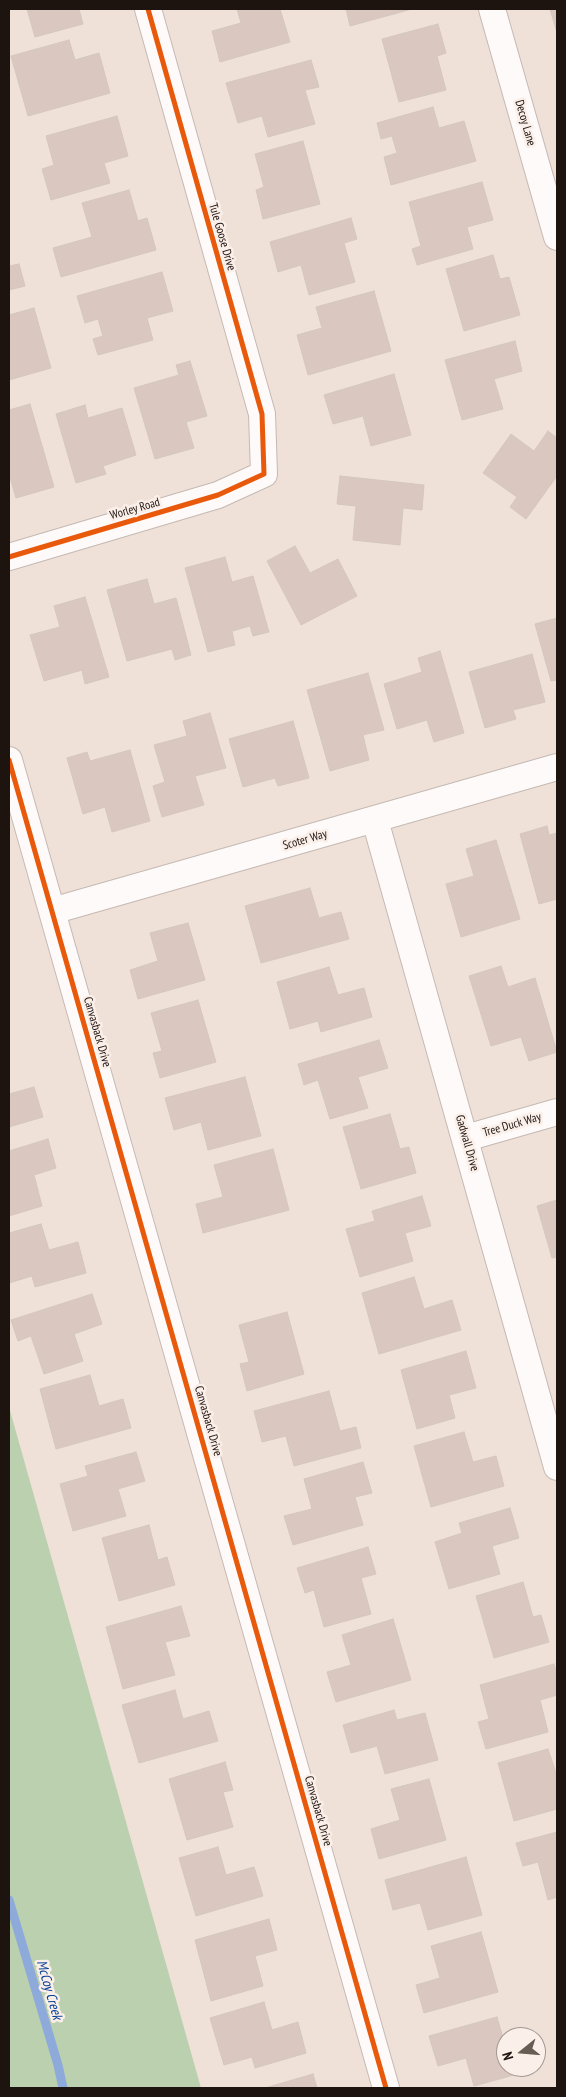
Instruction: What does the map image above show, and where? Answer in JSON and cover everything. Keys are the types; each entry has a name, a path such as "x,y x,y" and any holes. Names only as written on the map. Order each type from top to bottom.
{"street":[{"name":"Tule Goose Drive","path":"148,9 262,414 264,474"},
{"name":"Decoy Lane","path":"492,9 557,237"},
{"name":"Worley Road","path":"9,557 218,495 264,474"},
{"name":"Canvasback Drive","path":"9,760 386,2088"},
{"name":"Scoter Way","path":"52,911 557,767"},
{"name":"Gadwall Drive","path":"375,820 556,1460"},
{"name":"Tree Duck Way","path":"466,1138 557,1112"}],"green space":[{"path":"9,1407 201,2088 9,2088"}],"building":[{"path":"27,9 79,9 83,24 35,37"},
{"path":"237,9 280,9 290,42 220,62 212,31 241,23"},
{"path":"346,9 412,9 350,26"},
{"path":"550,9 557,9 557,33"},
{"path":"438,24 446,53 437,56 446,90 399,102 382,39"},
{"path":"69,40 75,60 99,53 110,93 28,116 11,56"},
{"path":"311,60 319,87 305,90 315,124 268,137 262,116 238,123 226,83"},
{"path":"433,107 439,128 464,121 476,161 391,185 384,157 397,153 392,136 381,139 377,123"},
{"path":"117,116 128,156 104,163 110,183 51,200 42,169 54,165 46,136"},
{"path":"303,141 320,204 263,219 256,190 264,187 255,154"},
{"path":"482,182 493,220 467,227 473,249 417,265 412,249 421,246 409,202"},
{"path":"129,190 138,221 147,218 156,250 61,277 53,248 92,237 82,203"},
{"path":"351,218 357,239 344,243 355,282 309,295 301,265 278,272 270,242"},
{"path":"493,255 500,279 509,277 520,315 464,331 446,269"},
{"path":"19,264 25,286 9,290 9,266"},
{"path":"162,272 173,311 147,318 153,340 98,355 93,339 103,336 98,319 85,323 77,296"},
{"path":"374,291 391,351 308,375 297,335 322,328 316,307"},
{"path":"34,308 51,368 9,380 9,315"},
{"path":"515,341 522,371 494,379 503,409 462,420 445,360"},
{"path":"190,361 207,416 186,422 194,448 155,459 134,388 179,375 176,365"},
{"path":"394,374 411,435 371,446 363,416 333,424 324,395"},
{"path":"30,404 54,487 16,498 9,474 9,410"},
{"path":"85,405 88,418 122,408 136,455 103,466 106,474 76,483 56,414"},
{"path":"548,431 557,438 557,476 526,519 510,507 517,497 483,473 511,434 534,451"},
{"path":"340,476 424,485 422,510 403,508 400,545 353,540 356,506 337,504"},
{"path":"295,546 310,573 338,559 357,596 301,625 267,561"},
{"path":"225,557 232,582 253,576 269,632 253,636 250,626 232,631 235,645 208,652 185,568"},
{"path":"147,579 154,604 176,598 191,655 175,660 172,649 127,661 107,590"},
{"path":"85,597 109,677 85,684 82,670 44,681 30,635 60,627 54,606"},
{"path":"557,618 557,680 551,681 535,624"},
{"path":"440,651 464,733 434,742 427,720 397,729 384,684 422,672 418,658"},
{"path":"532,654 545,702 513,710 516,719 485,728 469,672"},
{"path":"368,673 384,730 363,735 369,760 330,771 307,690"},
{"path":"210,713 226,768 195,776 204,805 162,817 153,786 165,782 154,745 187,736 183,721"},
{"path":"293,721 309,778 278,786 275,778 243,787 229,739"},
{"path":"130,750 150,821 112,832 105,807 83,814 67,758 87,752 90,761"},
{"path":"547,826 549,835 557,833 557,899 539,904 520,834"},
{"path":"496,840 520,919 461,937 446,884 474,876 466,849"},
{"path":"310,888 319,918 341,912 349,939 261,963 245,906"},
{"path":"188,923 205,980 138,999 130,970 158,961 150,933"},
{"path":"501,966 508,987 535,978 557,1052 529,1061 521,1037 491,1046 469,976"},
{"path":"329,967 338,995 364,988 372,1017 321,1032 318,1021 290,1029 277,982"},
{"path":"198,1000 216,1062 160,1078 153,1053 162,1051 151,1013"},
{"path":"379,1040 388,1068 358,1077 368,1108 330,1119 318,1080 304,1085 298,1064"},
{"path":"245,1077 261,1136 208,1150 201,1122 174,1130 165,1098"},
{"path":"34,1087 43,1117 9,1127 9,1094"},
{"path":"390,1114 400,1149 409,1147 416,1173 361,1189 343,1127"},
{"path":"48,1139 56,1168 34,1175 42,1206 9,1216 9,1151"},
{"path":"273,1149 289,1210 203,1233 196,1204 223,1197 214,1165"},
{"path":"422,1196 431,1226 405,1233 413,1261 360,1277 346,1229 375,1221 372,1211"},
{"path":"557,1200 557,1257 552,1258 537,1206"},
{"path":"41,1224 49,1250 78,1242 86,1273 35,1287 32,1276 9,1283 9,1233"},
{"path":"414,1277 424,1309 452,1300 461,1330 379,1354 362,1293"},
{"path":"92,1294 102,1324 74,1334 83,1361 44,1374 31,1336 18,1341 11,1320"},
{"path":"287,1312 304,1374 247,1391 240,1364 249,1362 239,1325"},
{"path":"466,1351 476,1388 449,1395 455,1418 417,1429 401,1370"},
{"path":"90,1375 99,1406 123,1399 131,1428 56,1449 40,1389"},
{"path":"329,1391 340,1431 356,1427 361,1448 294,1466 286,1436 262,1442 254,1411"},
{"path":"464,1432 473,1462 496,1456 504,1486 431,1507 414,1446"},
{"path":"136,1452 145,1481 118,1489 126,1516 73,1531 60,1484 88,1476 85,1466"},
{"path":"363,1462 372,1493 355,1497 363,1525 293,1545 284,1516 312,1509 304,1479"},
{"path":"510,1508 519,1538 492,1546 500,1574 449,1589 435,1542 462,1533 459,1523"},
{"path":"149,1525 158,1560 167,1557 175,1585 119,1601 102,1538"},
{"path":"368,1547 376,1574 361,1578 371,1614 324,1627 314,1590 305,1593 297,1568"},
{"path":"523,1582 533,1617 541,1615 549,1642 494,1658 476,1596"},
{"path":"181,1606 190,1636 165,1642 175,1675 123,1689 106,1627"},
{"path":"393,1619 411,1680 336,1702 327,1672 351,1665 342,1635"},
{"path":"554,1664 557,1674 557,1695 540,1700 548,1732 486,1749 478,1722 489,1719 480,1685"},
{"path":"175,1690 183,1719 209,1711 218,1741 139,1763 122,1705"},
{"path":"394,1710 397,1720 425,1713 438,1760 385,1774 377,1746 351,1753 343,1725"},
{"path":"548,1749 557,1776 557,1809 514,1821 498,1763"},
{"path":"225,1762 233,1790 223,1792 233,1827 187,1840 169,1779"},
{"path":"429,1779 446,1840 379,1859 371,1829 400,1820 391,1789"},
{"path":"557,1832 557,1897 548,1900 538,1862 523,1866 516,1843"},
{"path":"218,1847 226,1875 254,1867 263,1896 196,1916 179,1858"},
{"path":"466,1857 482,1915 428,1930 420,1903 393,1910 385,1880"},
{"path":"269,1919 277,1950 255,1956 263,1986 211,2001 195,1940"},
{"path":"481,1932 498,1992 424,2013 416,1985 440,1978 431,1946"},
{"path":"264,2002 272,2030 298,2022 306,2053 255,2068 252,2057 224,2065 210,2018"},
{"path":"497,2017 500,2027 496,2027 496,2077 507,2077 474,2086 466,2058 438,2066 429,2036"},
{"path":"313,2074 317,2088 265,2088"}],"waterway":[{"name":"McCoy Creek","path":"9,1900 58,2065 63,2088"}],"cycle path":[{"path":"9,557 218,495 264,474 262,414 148,9"},
{"path":"9,760 386,2088"}]}
